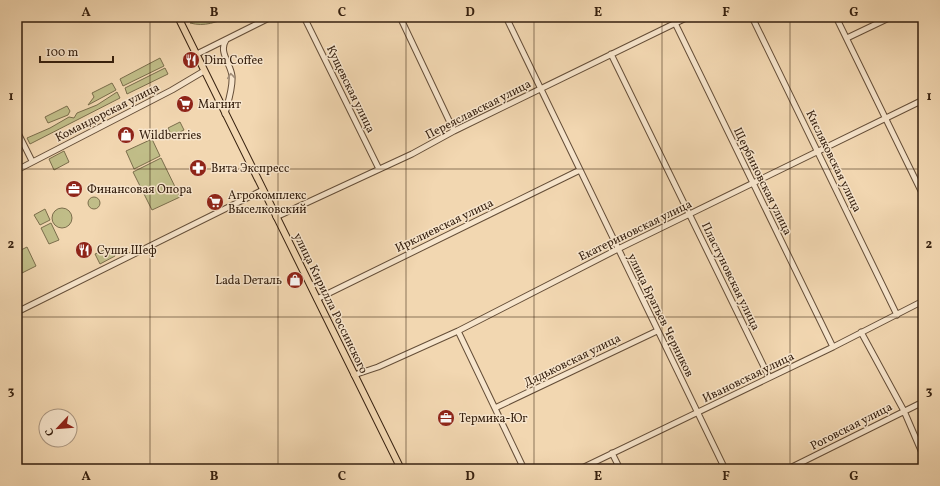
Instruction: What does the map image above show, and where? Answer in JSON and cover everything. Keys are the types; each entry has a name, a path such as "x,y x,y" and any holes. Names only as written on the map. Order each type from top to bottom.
{"main road":[{"name":"улица Кирилла Россинского","path":"178,17 401,469"}],"street":[{"path":"197,54 271,17"},
{"name":"Кущевская улица","path":"304,17 380,169"},
{"path":"400,17 454,131"},
{"name":"улица Братьев Черников","path":"506,17 725,469"},
{"name":"Переяславская улица","path":"276,217 380,169 541,88 688,17"},
{"name":"Кисляковская улица","path":"752,17 896,315"},
{"path":"836,17 923,195"},
{"path":"847,38 891,17"},
{"name":"Щербиновская улица","path":"675,23 833,347"},
{"path":"225,114 232,77 223,52 223,47 226,40"},
{"name":"Пластуновская улица","path":"611,54 769,377"},
{"name":"Командорская улица","path":"17,170 172,90 204,71"},
{"name":"Екатериновская улица","path":"354,374 378,367 458,331 690,213 923,100"},
{"path":"17,131 32,162"},
{"name":"Ирклиевская улица","path":"317,299 580,170"},
{"path":"17,312 263,190"},
{"name":"Ивановская улица","path":"580,469 833,347 923,301"},
{"path":"458,331 524,469"},
{"name":"Дядьковская улица","path":"495,408 657,331"},
{"path":"861,332 904,411 923,455"},
{"name":"Роговская улица","path":"788,469 923,402"},
{"path":"612,453 620,469"}],"shaded area":[{"path":"202,17 230,17 206,24 190,23"},
{"path":"160,58 164,66 123,86 120,79"},
{"path":"165,68 168,74 127,94 125,88"},
{"path":"112,83 116,90 88,105 94,97 92,93"},
{"path":"117,92 120,98 30,144 27,138 50,128 69,117 74,118 77,113 97,105"},
{"path":"67,106 70,111 68,115 48,123 45,117"},
{"path":"180,122 184,130 172,136 168,128"},
{"path":"152,139 160,156 134,169 126,151"},
{"path":"64,151 69,162 54,170 49,159"},
{"path":"161,158 180,197 152,210 133,172"},
{"path":"96,197 99,198 99,208 92,209 89,208 88,201 89,198"},
{"path":"58,208 66,208 72,214 72,222 66,228 58,228 52,222 52,214"},
{"path":"45,209 50,220 40,225 34,215"},
{"path":"51,223 59,240 49,244 41,228"},
{"path":"27,247 36,266 22,273 17,262 17,252"},
{"path":"111,247 115,256 100,264 95,254"}],"place":[{"name":"Dim Coffee","path":"191,60"},
{"name":"Магнит","path":"185,104"},
{"name":"Wildberries","path":"126,135"},
{"name":"Вита Экспресс","path":"198,168"},
{"name":"Финансовая Опора","path":"74,189"},
{"name":"Агрокомплекс Выселковский","path":"215,202"},
{"name":"Суши Шеф","path":"84,250"},
{"name":"Lada Dеталь","path":"295,280"},
{"name":"Термика-Юг","path":"446,418"}]}
